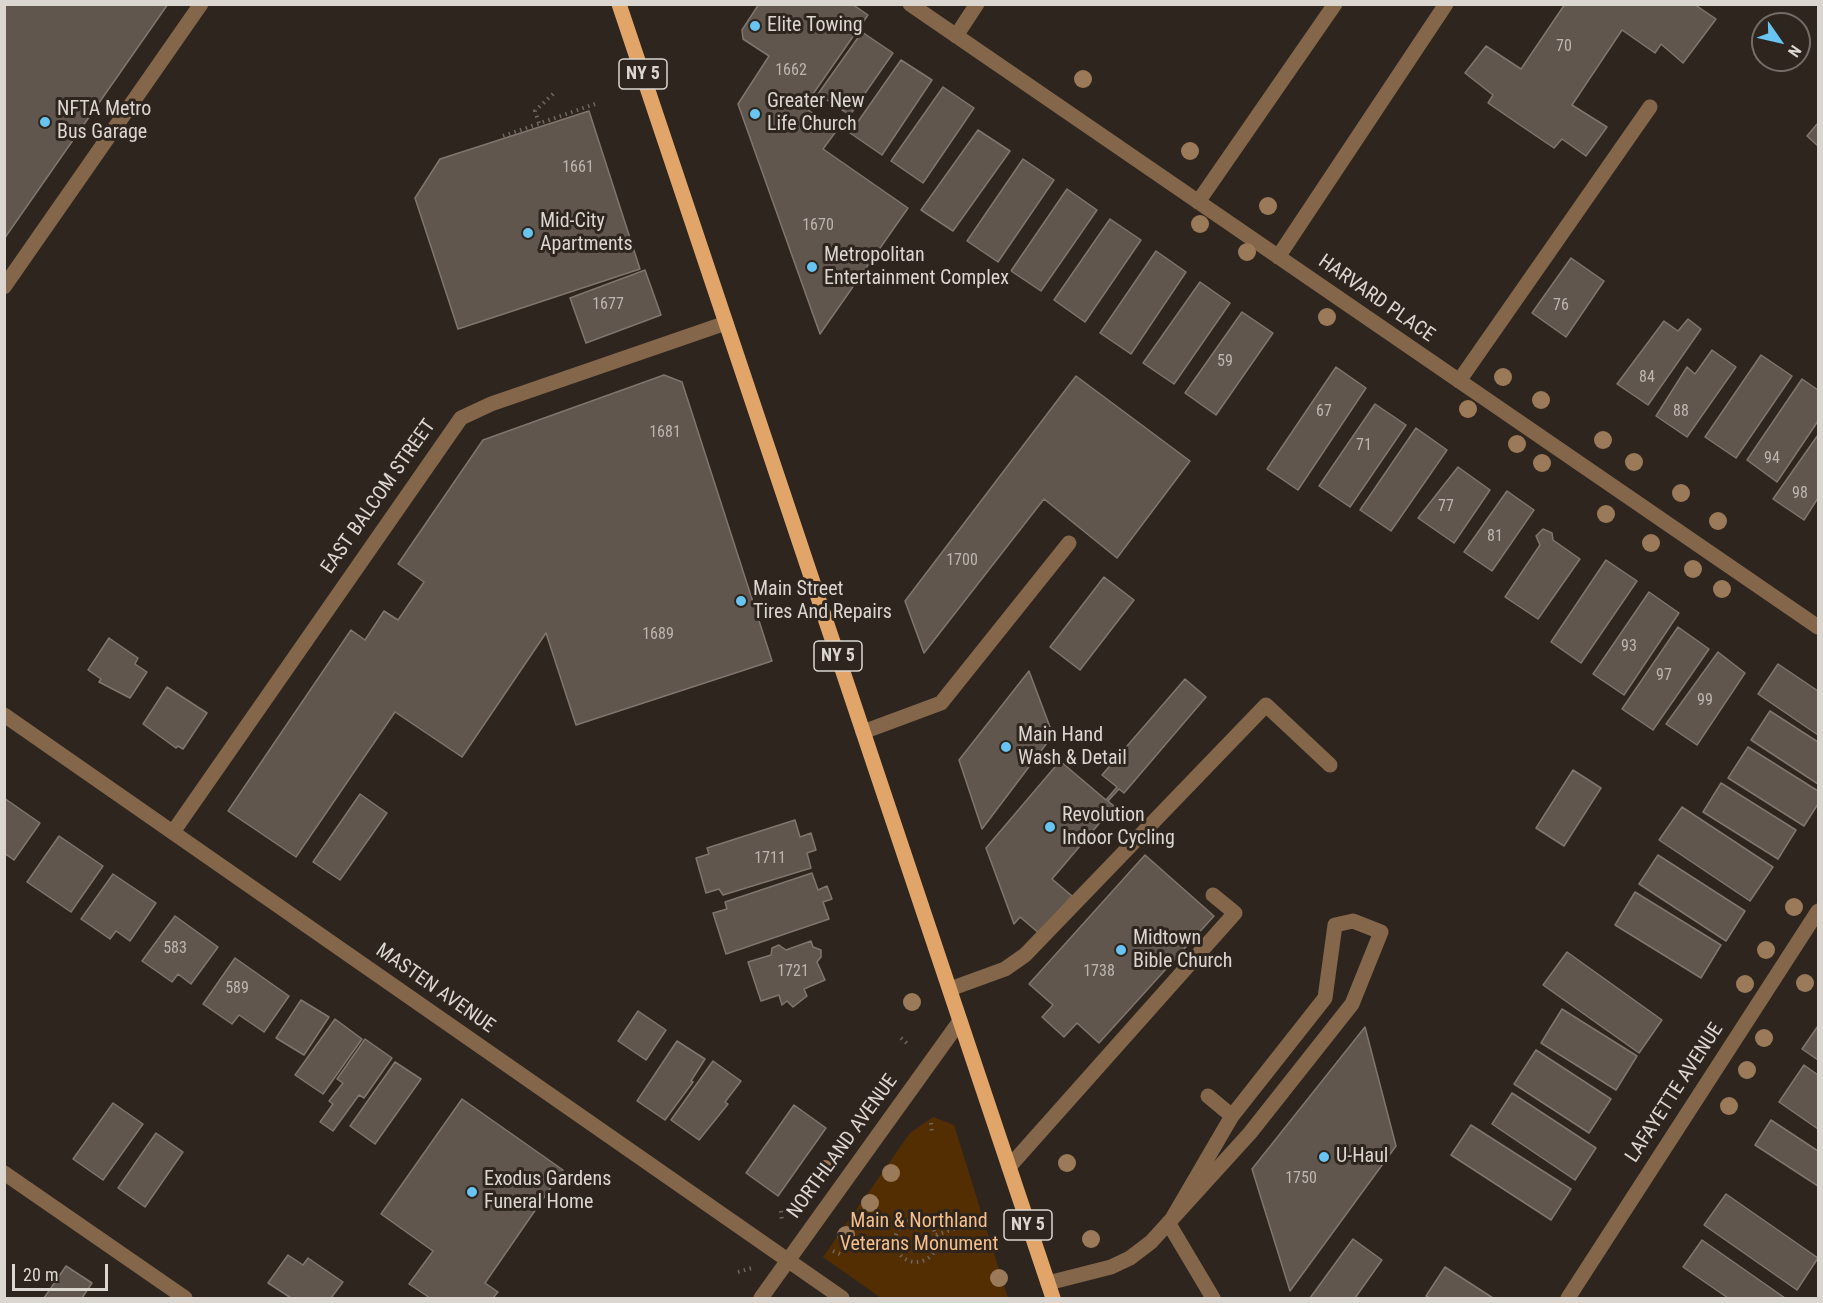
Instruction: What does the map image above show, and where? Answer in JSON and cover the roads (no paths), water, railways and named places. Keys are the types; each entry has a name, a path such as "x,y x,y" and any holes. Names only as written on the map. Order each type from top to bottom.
{"main road":[{"name":"NY 5","path":"619,4 1053,1299"}],"street":[{"path":"4,287 201,4"},
{"name":"HARVARD PLACE","path":"910,4 1818,627"},
{"path":"956,36 977,4"},
{"path":"1198,202 1335,4"},
{"path":"1278,257 1446,4"},
{"path":"1459,381 1650,107"},
{"name":"EAST BALCOM STREET","path":"173,832 461,418 491,404 726,323"},
{"path":"863,732 941,703 1069,543"},
{"path":"950,989 1005,969 1025,955 1266,705 1330,765"},
{"name":"MASTEN AVENUE","path":"4,715 842,1299"},
{"path":"1009,1167 1234,913 1213,895"},
{"name":"LAFAYETTE AVENUE","path":"1568,1299 1818,911"},
{"path":"1048,1283 1111,1267 1130,1258 1169,1224 1251,1133 1352,1004 1381,932 1353,921 1335,925 1325,998 1232,1116 1169,1224"},
{"name":"NORTHLAND AVENUE","path":"761,1299 960,1022"},
{"path":"1208,1096 1232,1116"},
{"path":"4,1173 185,1299"},
{"path":"1169,1224 1212,1299"}],"place":[{"name":"Elite Towing","path":"755,26"},
{"name":"Greater New Life Church","path":"755,114"},
{"name":"NFTA Metro Bus Garage","path":"45,122"},
{"name":"Mid-City Apartments","path":"528,233"},
{"name":"Metropolitan Entertainment Complex","path":"812,267"},
{"name":"Main Street Tires And Repairs","path":"741,601"},
{"name":"Main Hand Wash & Detail","path":"1006,747"},
{"name":"Revolution Indoor Cycling","path":"1050,827"},
{"name":"Midtown Bible Church","path":"1121,950"},
{"name":"U-Haul","path":"1324,1157"},
{"name":"Exodus Gardens Funeral Home","path":"472,1192"}],"park label":[{"name":"Main & Northland Veterans Monument","path":"919,1234"}]}
